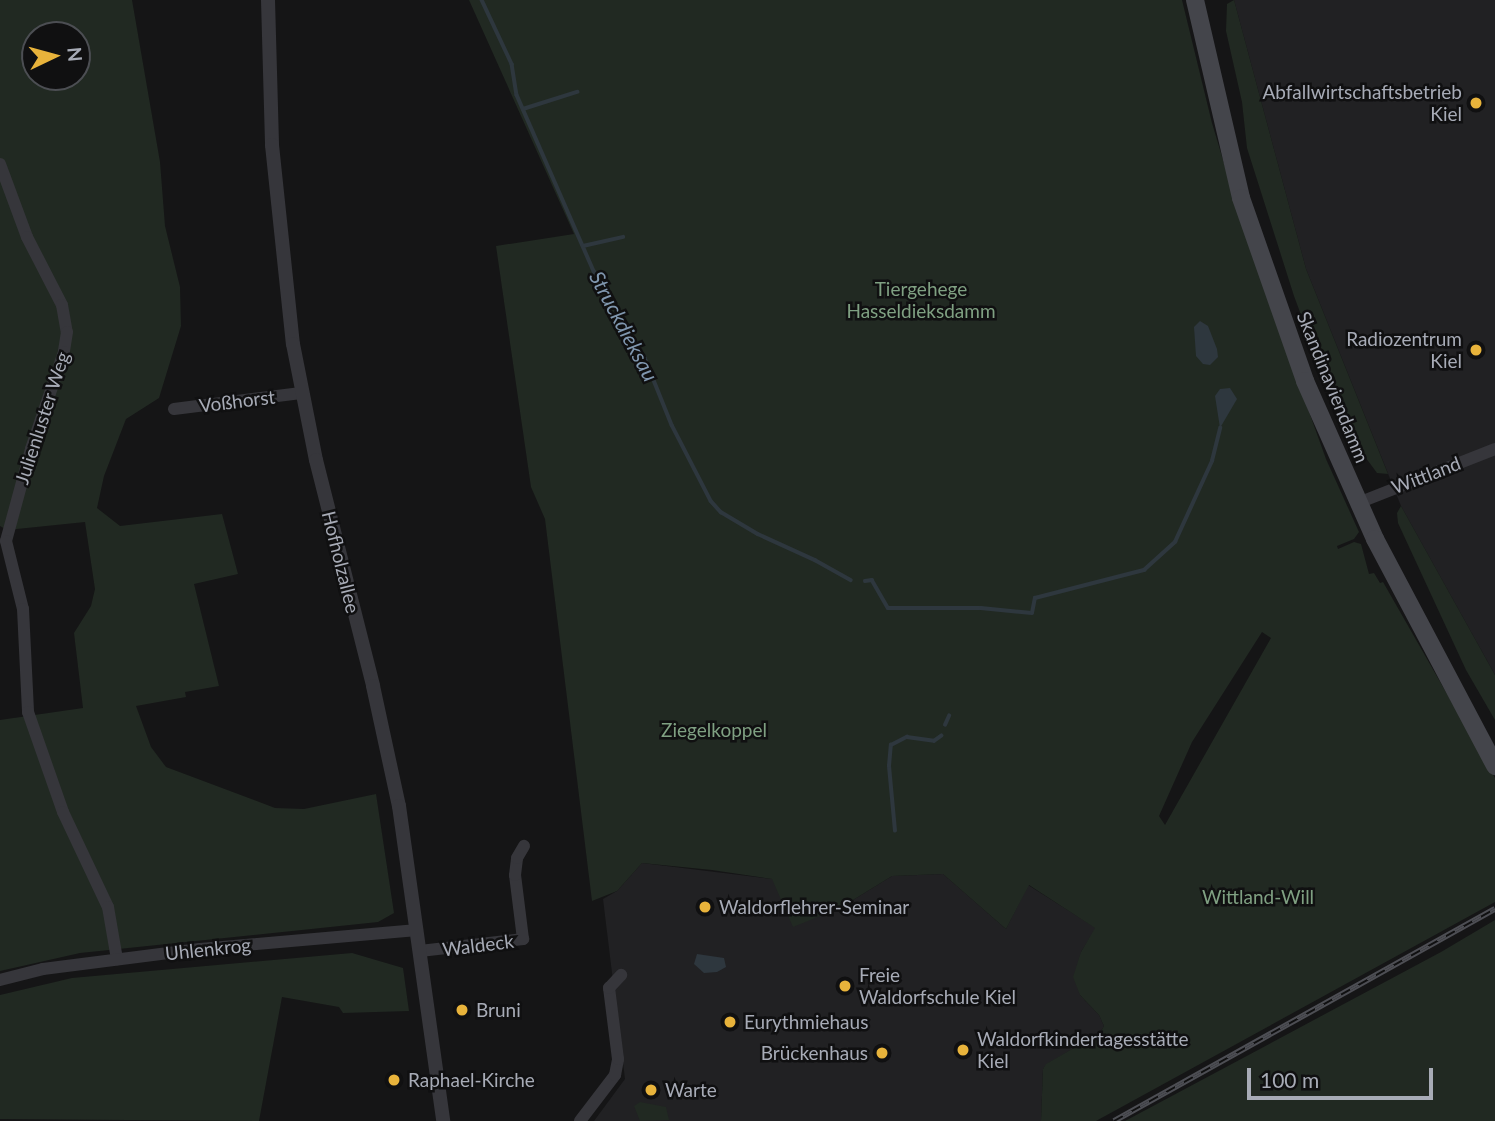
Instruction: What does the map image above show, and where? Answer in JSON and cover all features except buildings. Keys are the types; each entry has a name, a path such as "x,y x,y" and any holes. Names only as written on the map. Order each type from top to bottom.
{"main road":[{"name":"Skandinaviendamm","path":"1195,0 1241,198 1267,280 1314,402 1358,503 1422,631 1495,766"}],"street":[{"name":"Hofholzallee","path":"268,0 272,145 286,293 301,393 393,776 443,1121"},
{"name":"Julienluster Weg","path":"0,164 27,237 62,305 67,332 64,352 31,450 5,541 23,609 28,712 63,811 108,907 117,959"},
{"name":"Voßhorst","path":"174,409 301,393"},
{"name":"Wittland","path":"1358,503 1495,449"},
{"name":"Waldeck","path":"420,951 523,939 515,875 517,858 524,846"},
{"name":"Uhlenkrog","path":"0,980 43,970 117,959 417,930"},
{"path":"580,1121 615,1075 618,1059 609,988 621,975"}],"shaded area":[{"path":"1234,0 1495,0 1495,675 1401,506 1306,269"},
{"path":"1200,321 1208,326 1217,349 1218,357 1210,365 1203,364 1196,356 1194,327"},
{"path":"1230,388 1237,399 1220,428 1215,396 1220,389"},
{"name":"Freie Waldorfschule Kiel","path":"642,863 772,879 840,908 892,876 943,874 1006,929 1028,885 1096,928 1081,952 1080,995 1099,1015 1104,1026 1100,1033 1043,1069 1041,1121 594,1121 625,1079 603,899 617,891"},
{"path":"697,954 724,958 726,967 717,972 704,973 694,964"}],"green space":[{"path":"0,0 132,0 160,162 165,226 180,287 181,326 159,398 126,419 104,476 97,508 120,526 222,514 238,574 194,584 219,686 185,692 186,697 136,706 151,747 166,767 275,808 304,809 376,794 394,913 378,922 80,953 0,971 0,720 83,708 74,633 91,606 95,589 85,522 7,530 0,526"},
{"name":"Tiergehege Hasseldieksdamm","path":"469,0 1182,0 1212,123 1246,237 1326,459 1359,532 1354,539 1337,546 1338,549 1354,542 1361,544 1369,574 1374,573 1380,583 1383,582 1495,778 1495,902 1096,1121 1041,1121 1043,1069 1046,1064 1100,1033 1104,1026 1099,1015 1080,995 1073,977 1081,952 1095,928 1029,885 1006,929 943,874 892,876 840,908 793,927 772,879 712,870 642,863 617,891 592,901 545,519 531,487 496,246 574,234","holes":["1262,632 1271,638 1165,825 1159,816 1192,742"]},
{"path":"1234,0 1306,269 1388,474 1377,473 1363,454 1333,380 1317,358 1294,296 1247,148 1242,102 1226,31 1227,4"},
{"path":"1401,506 1495,675 1495,720 1466,670 1398,523 1397,513"},
{"path":"1495,920 1495,1121 1125,1121 1441,952"},
{"path":"352,953 403,968 409,1011 343,1013 339,1007 282,997 259,1121 0,1119 0,995 72,978"},
{"path":"640,1102 666,1107 669,1120 640,1121 634,1106"}],"waterway":[{"name":"Struckdieksau","path":"482,0 512,64 517,95 594,271 645,358 672,425 711,501 721,512 758,534 851,580"},
{"path":"523,109 577,92"},
{"path":"583,246 623,237"},
{"name":"Struckdieksau","path":"865,581 872,580 888,608 981,608 1032,613 1035,598 1144,570 1175,542 1212,461 1220,428"},
{"path":"945,725 949,716"},
{"path":"895,831 889,766 891,745 907,737 934,741 941,736"}],"railway":[{"path":"1114,1121 1495,909"}],"place":[{"name":"Abfallwirtschaftsbetrieb Kiel","path":"1476,103"},
{"name":"Radiozentrum Kiel","path":"1476,350"},
{"name":"Waldorflehrer-Seminar","path":"705,907"},
{"name":"Freie Waldorfschule Kiel","path":"845,986"},
{"name":"Bruni","path":"462,1010"},
{"name":"Eurythmiehaus","path":"730,1022"},
{"name":"Waldorfkindertagesstätte Kiel","path":"963,1050"},
{"name":"Brückenhaus","path":"882,1053"},
{"name":"Raphael-Kirche","path":"394,1080"},
{"name":"Warte","path":"651,1090"}],"park label":[{"name":"Ziegelkoppel","path":"714,730"},
{"name":"Wittland-Will","path":"1258,897"}]}
